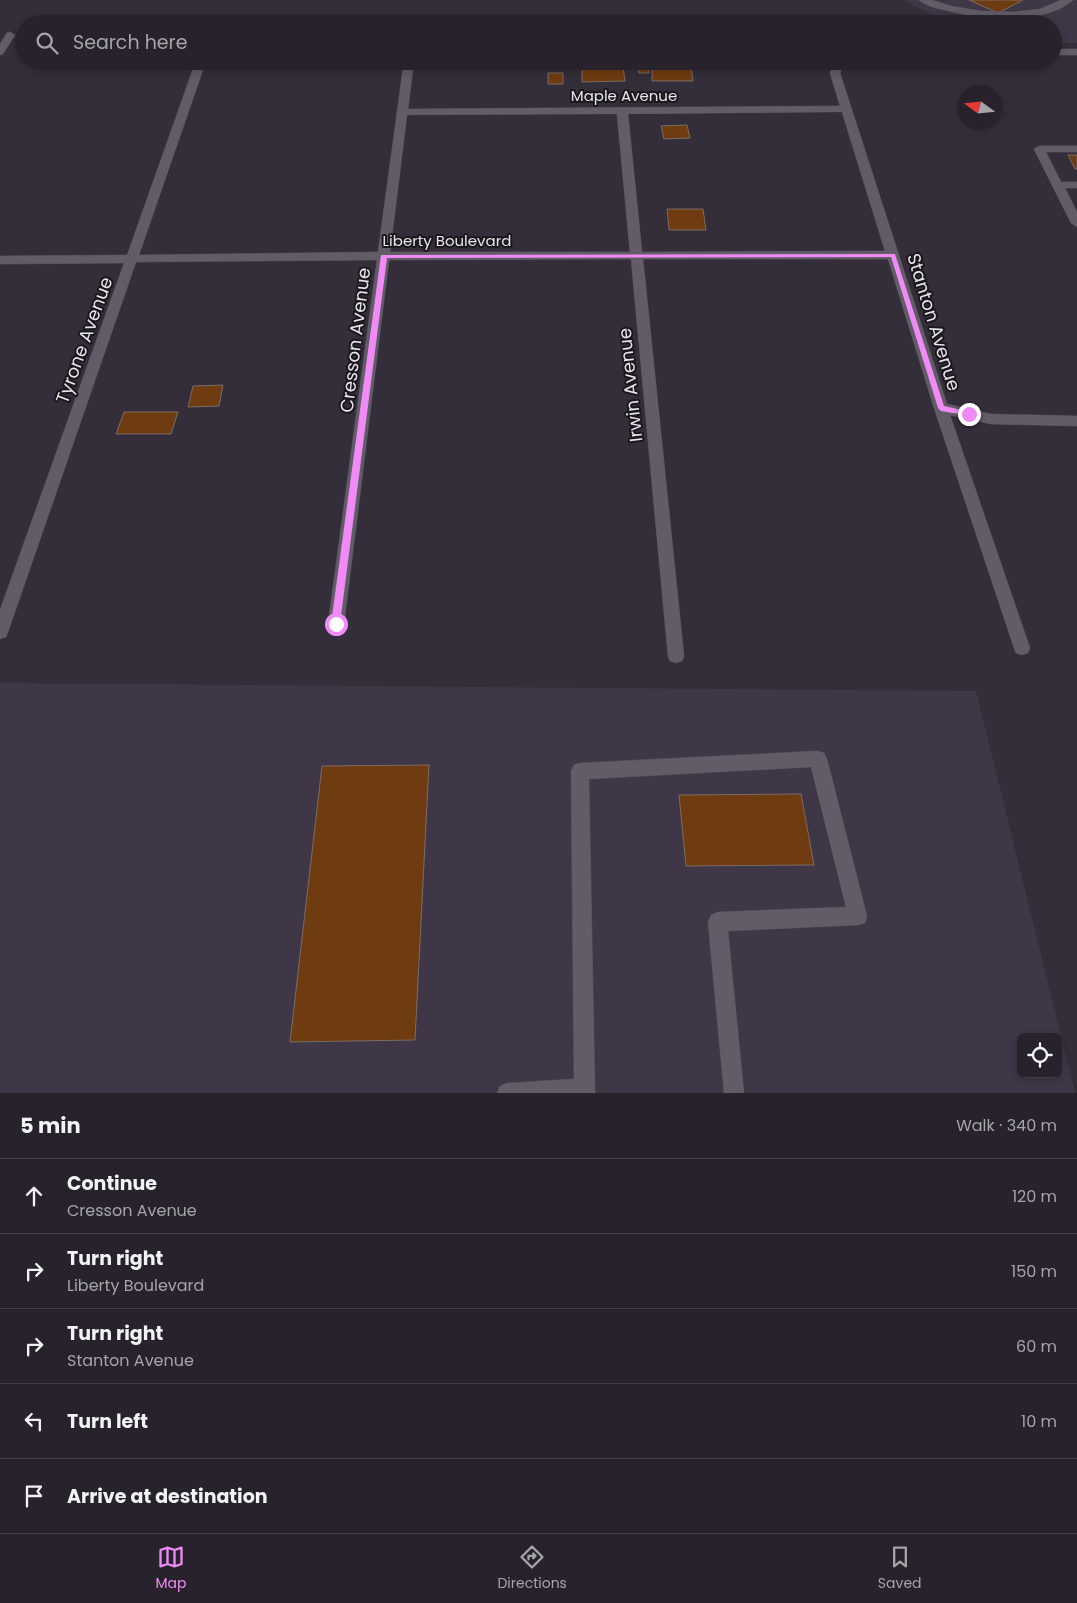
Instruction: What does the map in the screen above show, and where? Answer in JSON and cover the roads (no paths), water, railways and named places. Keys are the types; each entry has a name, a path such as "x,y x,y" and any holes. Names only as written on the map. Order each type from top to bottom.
{"street":[{"path":"924,0 948,7 996,15"},
{"path":"1012,15 1040,12 1068,0"},
{"path":"0,52 10,35"},
{"path":"1062,52 1077,52"},
{"name":"Tyrone Avenue","path":"0,632 198,70"},
{"name":"Cresson Avenue","path":"336,624 408,70"},
{"name":"Stanton Avenue","path":"836,70 835,73 846,109 941,408 1022,648"},
{"name":"Maple Avenue","path":"402,112 846,109"},
{"name":"Irwin Avenue","path":"622,110 676,656"},
{"path":"1076,220 1039,149 1077,149"},
{"path":"1058,185 1077,185"},
{"name":"Liberty Boulevard","path":"0,260 384,256 893,255"},
{"path":"941,408 991,419 1077,421"},
{"path":"507,1093 585,1091 580,771 818,759 858,916 718,922 734,1093"}]}
